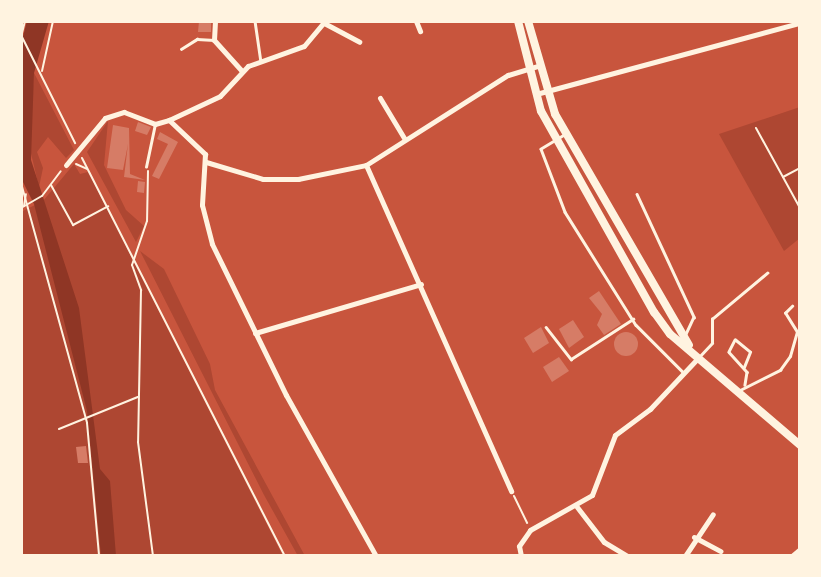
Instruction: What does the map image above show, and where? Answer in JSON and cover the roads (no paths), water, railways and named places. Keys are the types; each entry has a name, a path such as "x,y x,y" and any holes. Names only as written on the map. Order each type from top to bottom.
{"main road":[{"path":"518,21 534,94 555,140 670,334 690,348 800,445"},
{"path":"528,21 547,91 566,134 690,348"},
{"path":"520,33 531,31"},
{"path":"670,334 679,326"}],"street":[{"path":"215,21 214,40 241,71"},
{"path":"416,21 420,31"},
{"path":"66,165 113,113 155,124 169,120 220,96 241,71 304,46 324,22 359,42"},
{"path":"534,94 800,23"},
{"path":"206,162 263,179 298,179 366,165 404,138 527,68 540,65"},
{"path":"380,98 404,138"},
{"path":"169,120 205,154 204,220 255,333 376,556"},
{"path":"366,165 511,491"},
{"path":"255,333 421,284"},
{"path":"521,556 519,546 530,530 577,508 598,488 615,435 699,357"},
{"path":"577,508 604,542 627,556"},
{"path":"685,556 694,537 713,514"},
{"path":"694,537 720,551"},
{"path":"792,556 800,549"}],"lane":[{"path":"255,21 261,62"},
{"path":"181,49 197,39 214,40"},
{"path":"146,167 155,124"},
{"path":"566,134 541,149 565,212 633,319 684,373"},
{"path":"637,194 694,317 685,336"},
{"path":"699,357 712,343 712,319 767,273"},
{"path":"738,392 745,385 780,370 790,356 797,332 785,313 792,306"},
{"path":"546,327 571,359 633,319"},
{"path":"744,367 729,352 735,340 750,352 744,367 745,385"}]}
